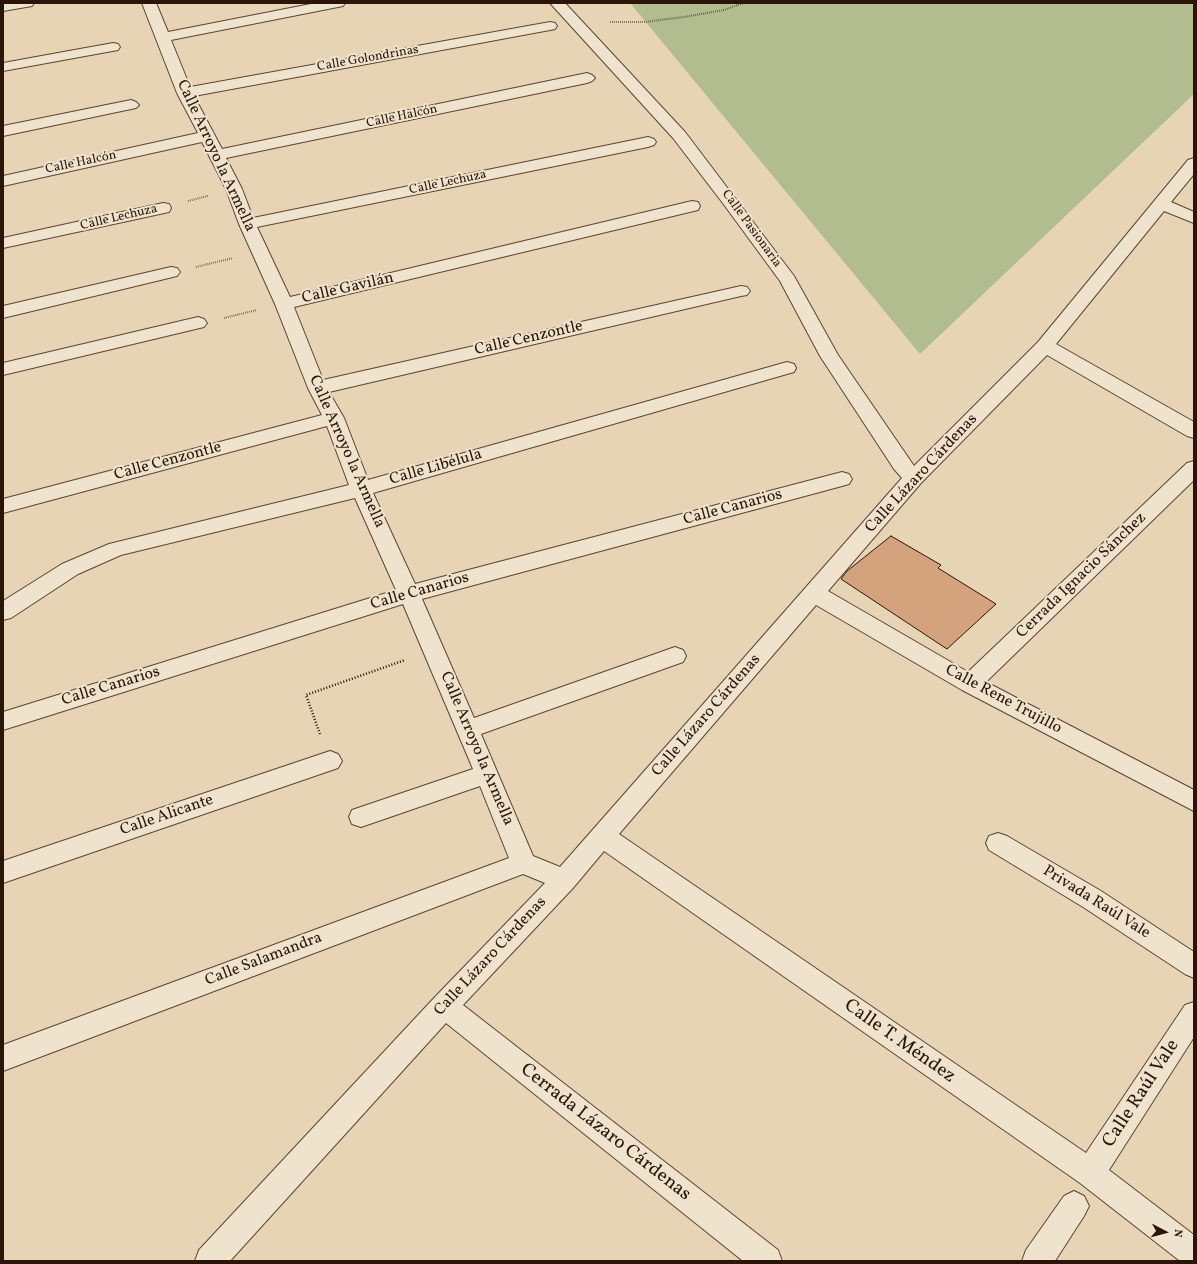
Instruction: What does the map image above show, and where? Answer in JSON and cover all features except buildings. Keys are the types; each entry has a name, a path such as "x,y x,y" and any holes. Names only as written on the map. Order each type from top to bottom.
{"street":[{"path":"3,7 27,3"},
{"name":"Calle Arroyo la Armella","path":"149,3 185,93 234,189 247,224 284,304 317,388 334,418 361,489 434,649 524,863"},
{"path":"162,37 338,3"},
{"name":"Calle Pasionaria","path":"557,3 624,73 679,135 728,198 788,280 829,356 901,464 914,478"},
{"name":"Calle Golondrinas","path":"185,93 550,26"},
{"path":"3,67 113,47"},
{"name":"Calle Halcón","path":"217,155 587,78"},
{"path":"3,131 131,105"},
{"name":"Calle Halcón","path":"3,181 206,136"},
{"name":"Calle Lechuza","path":"247,224 648,142"},
{"name":"Calle Lázaro Cárdenas","path":"210,1261 444,1006 564,880 914,478 1045,346 1194,163"},
{"path":"1161,204 1194,218"},
{"name":"Calle Gavilán","path":"284,304 692,206"},
{"name":"Calle Lechuza","path":"3,243 163,208"},
{"path":"3,312 171,272"},
{"name":"Calle Cenzontle","path":"317,388 742,291"},
{"path":"3,369 198,323"},
{"path":"1045,346 1194,431"},
{"name":"Calle Libélula","path":"3,612 70,569 116,549 361,489 786,368"},
{"name":"Calle Cenzontle","path":"3,506 334,418"},
{"name":"Cerrada Ignacio Sánchez","path":"970,684 1194,468"},
{"name":"Calle Canarios","path":"3,721 409,594 842,479"},
{"name":"Calle Rene Trujillo","path":"814,594 970,684 1194,801"},
{"path":"469,730 675,656"},
{"name":"Calle Alicante","path":"3,872 330,761"},
{"path":"361,817 487,774"},
{"name":"Calle T. Méndez","path":"602,836 1090,1174 1194,1252"},
{"name":"Privada Raúl Vale","path":"998,843 1092,899 1194,966"},
{"path":"524,863 564,880"},
{"name":"Calle Salamandra","path":"3,1058 524,863"},
{"name":"Cerrada Lázaro Cárdenas","path":"444,1006 767,1261"},
{"name":"Calle Raúl Vale","path":"1090,1174 1194,1014"},
{"path":"1037,1261 1074,1206"}],"path":[{"path":"574,22 646,22 724,10 744,3"},
{"name":"Calle Lechuza","path":"163,208 234,189"},
{"path":"171,272 260,252"},
{"name":"Calle Gavilán","path":"198,323 284,304"},
{"path":"306,695 434,649"}],"green space":[{"path":"630,3 1194,3 1194,94 920,354"}]}
